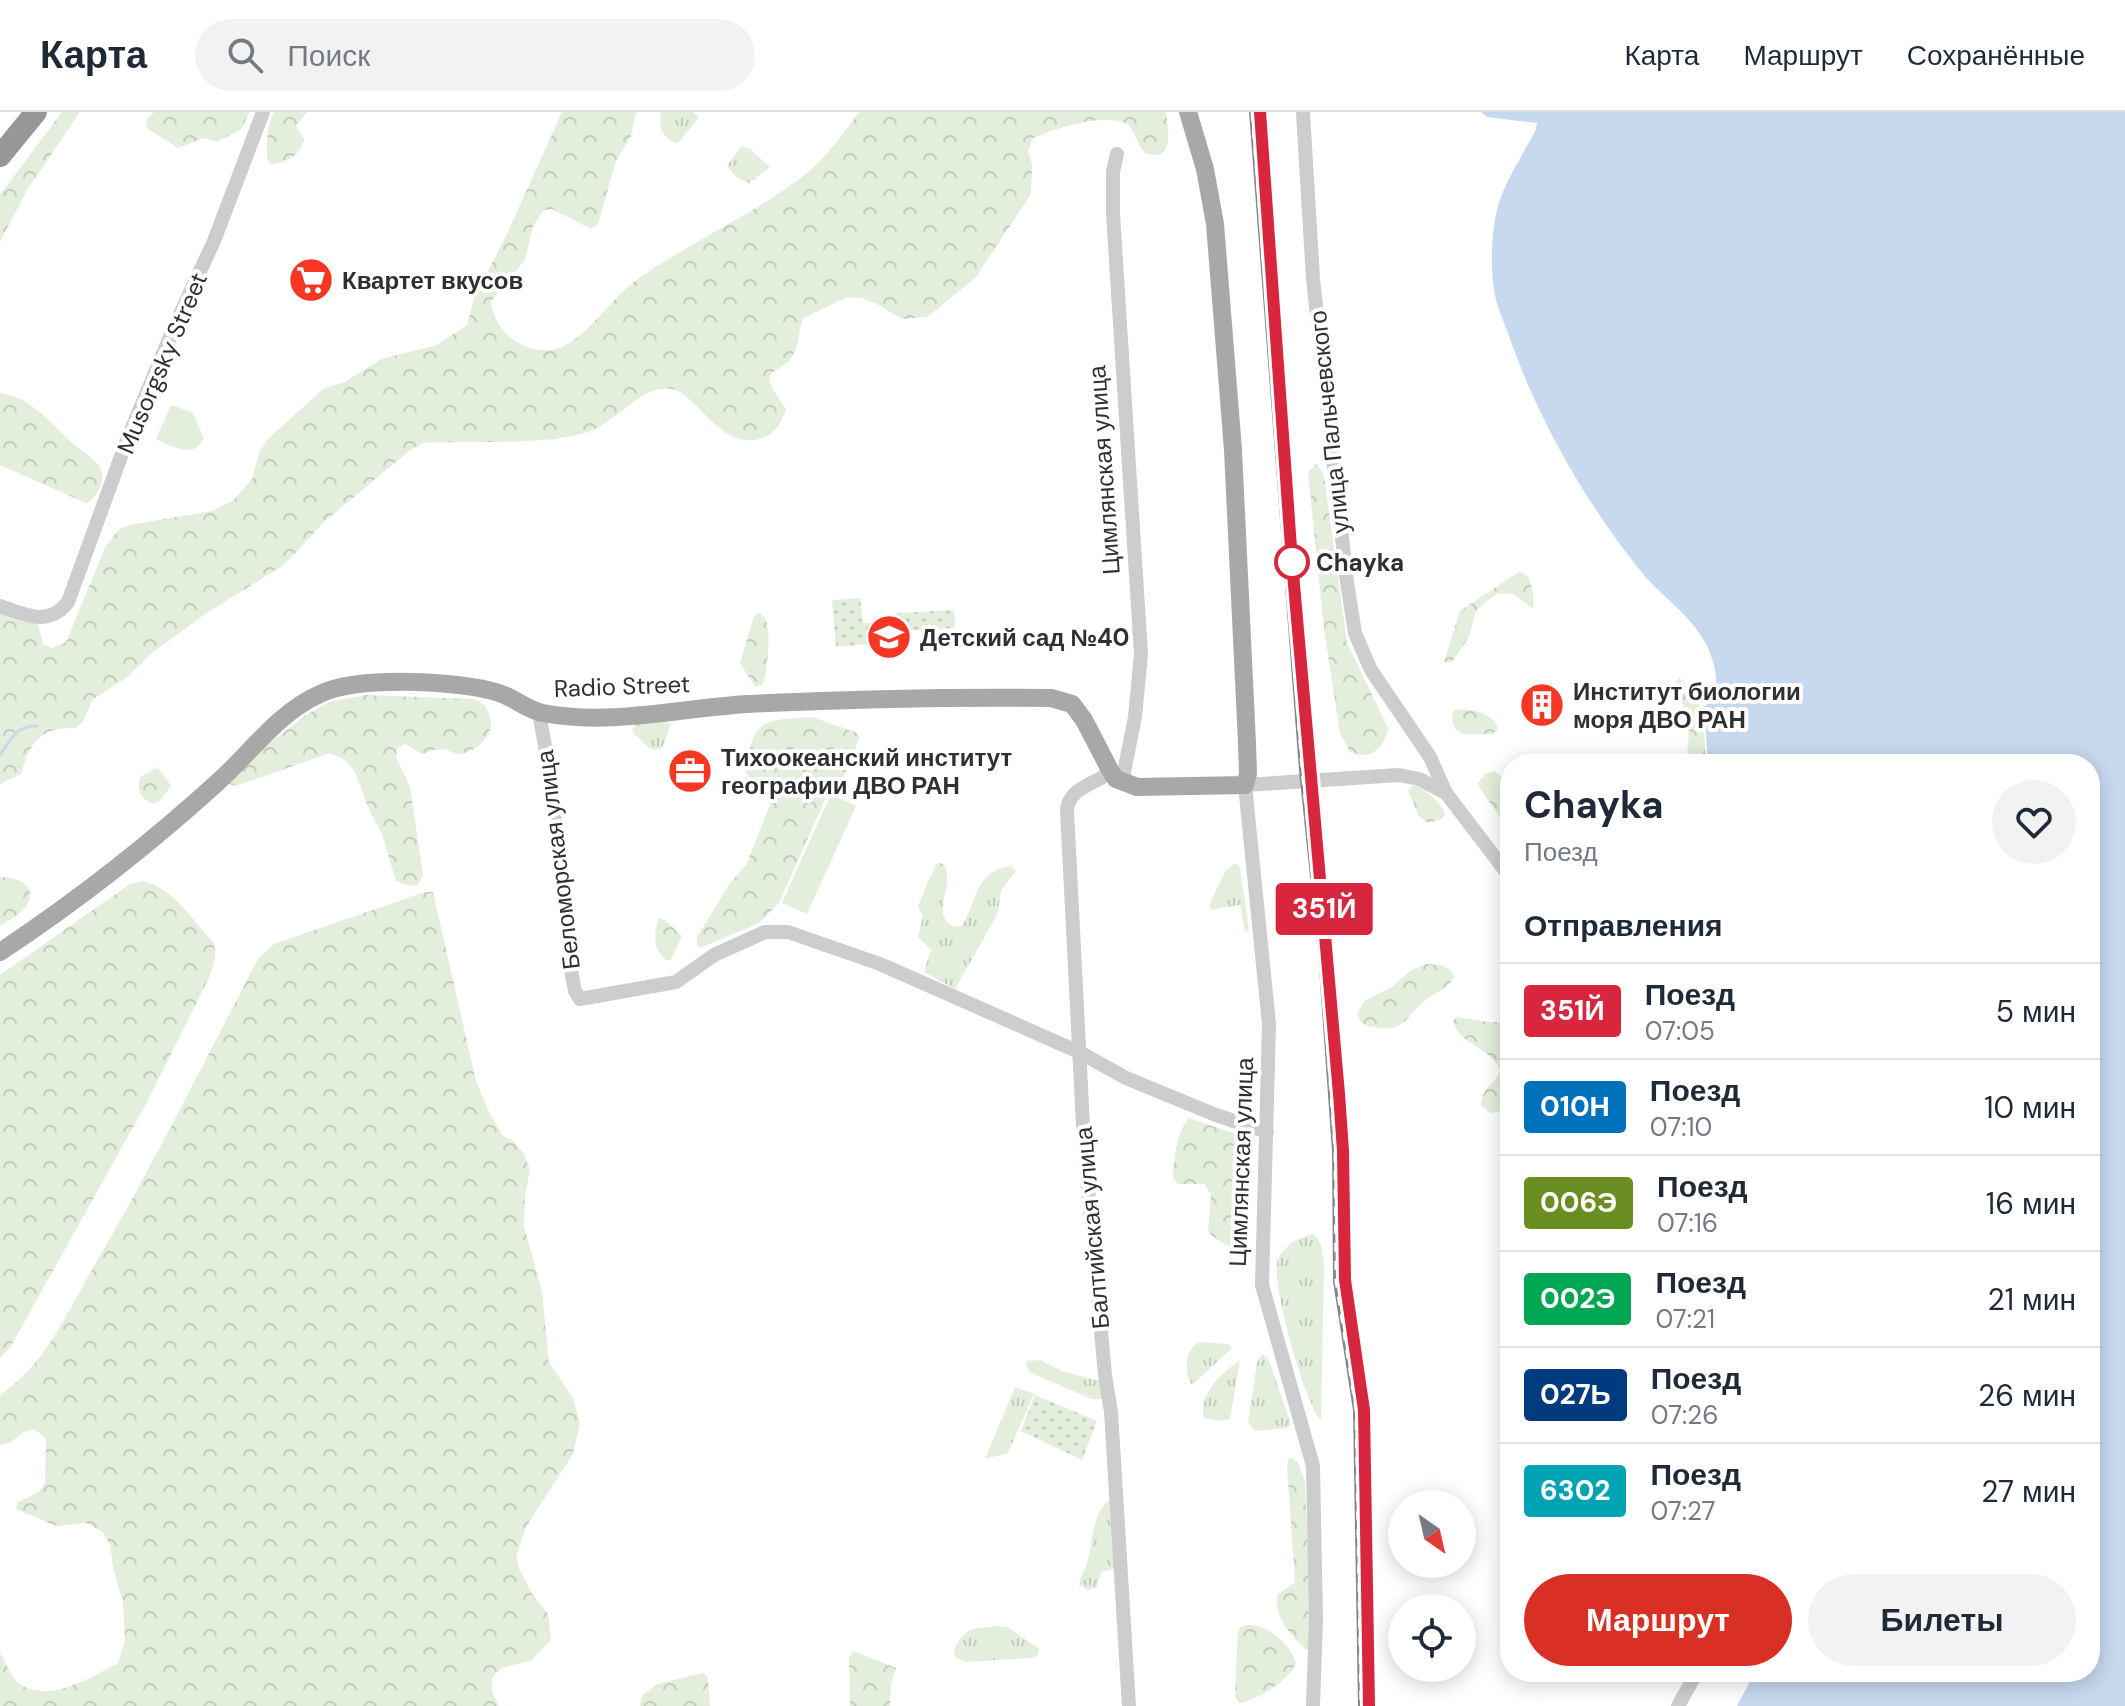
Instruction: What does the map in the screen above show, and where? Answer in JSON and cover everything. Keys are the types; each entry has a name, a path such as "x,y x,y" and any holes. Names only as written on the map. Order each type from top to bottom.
{"highway":[{"path":"0,156 36,112"}],"main road":[{"path":"1117,777 1137,787 1245,785 1247,743 1233,450 1215,224 1205,169 1188,112"},
{"name":"Radio Street","path":"0,952 87,891 220,780 295,708 323,692 372,682 452,686 496,692 539,713 577,716 619,716 747,704 1067,700 1076,709 1117,777"}],"street":[{"name":"Musorgsky Street","path":"0,606 46,618 59,612 68,602 133,426 214,241 263,112"},
{"name":"улица Пальчевского","path":"1303,112 1313,279 1355,633 1371,670 1430,757 1446,793 1500,864"},
{"name":"Цимлянская улица","path":"1117,154 1113,214 1141,654 1135,717 1117,777"},
{"name":"Беломорская улица","path":"539,713 551,779 572,976 578,997 586,1000 676,982 714,955 765,932 788,932 880,964 1079,1052"},
{"path":"1245,785 1389,775 1419,779 1446,793"},
{"name":"Балтийская улица","path":"1117,777 1073,795 1068,803 1084,1145 1111,1412 1129,1706"},
{"name":"Цимлянская улица","path":"1245,785 1269,1024 1262,1285 1315,1476 1313,1706"},
{"path":"1079,1052 1126,1078 1267,1132"},
{"path":"1678,1706 1691,1682"}],"green space":[{"path":"62,112 80,112 27,190 0,242 0,195"},
{"path":"154,112 250,112 241,129 217,142 204,138 178,148 147,128 146,120"},
{"path":"274,112 307,112 296,126 304,139 300,150 288,160 272,164 267,159 267,141"},
{"path":"562,112 636,112 631,136 616,161 598,224 591,229 552,209 544,210 533,226 525,260 491,301 497,322 511,338 540,350 551,350 571,342 639,278 791,185 821,160 859,112 1166,112 1168,143 1161,154 1145,153 1129,125 1108,120 1081,123 1032,139 1028,152 1032,164 1031,194 976,277 927,317 902,319 877,304 847,297 804,318 796,349 790,359 770,377 770,383 786,409 778,425 765,437 750,440 736,438 712,422 682,394 672,389 662,389 641,397 593,430 575,435 533,441 423,443 409,451 324,522 284,565 205,614 152,653 126,678 92,700 83,721 76,728 54,730 39,738 28,753 21,774 0,784 0,611 38,624 43,644 52,648 66,642 105,548 118,530 129,525 212,511 233,501 252,479 259,453 267,440 323,389 345,382 381,359 437,345 467,325 474,298 506,236"},
{"path":"661,112 693,112 699,117 675,143 662,130"},
{"path":"741,146 750,149 770,167 749,183 735,176 727,166"},
{"path":"0,393 32,406 97,463 102,471 102,482 90,500 86,503 0,465"},
{"path":"171,405 192,412 204,438 200,445 189,450 156,439"},
{"path":"1317,464 1324,476 1347,643 1388,728 1380,747 1370,754 1350,752 1340,733 1324,629 1308,472"},
{"path":"1519,572 1528,576 1533,609 1514,594 1499,593 1476,611 1469,637 1452,662 1444,662 1460,611"},
{"path":"860,598 863,623 879,622 880,643 836,647 832,600"},
{"path":"954,610 955,628 897,631 896,613"},
{"path":"759,613 767,623 768,655 762,685 755,687 740,663 754,616"},
{"path":"1679,678 1694,695 1702,717 1705,754 1686,754 1689,733 1686,714 1674,685"},
{"path":"365,695 474,699 484,704 490,718 489,734 465,753 441,749 422,754 405,744 397,748 396,757 410,787 423,875 418,885 408,886 396,881 382,834 355,772 345,760 330,753 236,786 225,783 227,776 306,715 329,702"},
{"path":"1454,710 1486,715 1498,729 1493,734 1462,734 1453,724"},
{"path":"812,717 855,732 860,737 842,781 826,797 779,903 759,923 700,948 697,937 730,883 746,865 775,793 775,790 746,774 756,733 770,722"},
{"path":"636,722 671,724 662,748 649,747 632,731"},
{"path":"158,767 171,786 154,804 143,797 139,781 140,777"},
{"path":"1494,771 1500,775 1500,817 1477,784 1485,774"},
{"path":"1413,785 1436,800 1445,814 1442,819 1428,823 1419,816 1408,791"},
{"path":"831,794 856,806 807,914 782,903"},
{"path":"940,863 947,873 944,915 947,922 955,927 962,925 981,884 992,872 1011,866 1016,871 1001,890 998,913 955,989 924,972 931,949 918,937 923,917 918,906 936,864"},
{"path":"1236,864 1240,868 1249,930 1245,932 1240,905 1211,910 1209,905 1226,870"},
{"path":"0,877 25,884 30,899 24,909 0,926"},
{"path":"142,881 153,884 172,897 213,942 215,951 209,978 146,1104 11,1346 0,1358 0,975 130,884"},
{"path":"425,892 433,892 476,1081 503,1136 513,1141 524,1154 530,1170 524,1226 542,1292 549,1362 573,1398 580,1423 573,1454 526,1527 516,1557 534,1597 548,1614 551,1640 531,1661 501,1668 492,1678 492,1692 499,1706 0,1706 0,1653 16,1681 27,1688 53,1691 80,1682 118,1663 125,1641 123,1603 110,1545 103,1532 86,1523 56,1526 16,1509 18,1502 39,1492 45,1483 46,1439 33,1430 0,1445 0,1395 30,1369 64,1320 157,1153 258,959 274,944"},
{"path":"659,918 682,936 671,960 666,960 656,946"},
{"path":"1426,964 1447,967 1454,977 1394,1028 1368,1026 1360,1021 1357,1014 1364,1001"},
{"path":"1456,1017 1500,1022 1500,1070 1490,1056 1461,1036 1453,1021"},
{"path":"1500,1070 1500,1111 1491,1113 1481,1106 1486,1090"},
{"path":"1189,1118 1239,1135 1247,1141 1251,1163 1248,1244 1243,1247 1229,1246 1208,1231 1211,1194 1204,1184 1178,1184 1173,1178 1178,1138"},
{"path":"1314,1234 1321,1244 1324,1266 1321,1421 1314,1411 1290,1342 1277,1271 1278,1259 1288,1246"},
{"path":"1200,1342 1228,1344 1232,1348 1192,1385 1187,1374 1187,1361 1191,1349"},
{"path":"1262,1354 1268,1358 1290,1421 1287,1428 1255,1431 1248,1423 1257,1363"},
{"path":"1040,1360 1062,1371 1099,1381 1104,1399 1092,1399 1029,1372 1028,1361"},
{"path":"1240,1360 1230,1419 1219,1421 1204,1418 1208,1392 1219,1377"},
{"path":"1015,1387 1034,1394 1008,1453 985,1459"},
{"path":"1035,1395 1097,1421 1082,1460 1021,1431"},
{"path":"1291,1457 1298,1463 1305,1482 1311,1620 1306,1649 1284,1624 1277,1602 1278,1594 1295,1582 1287,1466"},
{"path":"1110,1499 1114,1569 1101,1572 1096,1588 1088,1590 1079,1585 1088,1560 1096,1519"},
{"path":"1246,1625 1262,1628 1277,1636 1296,1663 1287,1676 1272,1688 1240,1703 1235,1692 1238,1631"},
{"path":"1007,1627 1037,1647 1038,1655 965,1662 955,1657 954,1651 966,1632"},
{"path":"853,1651 896,1668 891,1684 890,1706 850,1706 849,1658"},
{"path":"703,1673 708,1677 710,1706 640,1706 642,1696 657,1684"}],"water":[{"path":"1481,112 2125,112 2125,1706 1737,1706 1750,1682 2100,1682 2100,754 1707,754 1704,707 1714,693 1716,678 1707,646 1693,624 1639,569 1581,487 1534,398 1496,302 1492,254 1498,205 1537,123 1487,117"}],"waterway":[{"path":"0,755 19,731 37,726"}],"railway":[{"path":"1252,112 1302,770 1321,954 1335,1151 1336,1281 1356,1410 1361,1706"}],"train":[{"name":"351Й","path":"1260,112 1292,562 1339,1094 1345,1280 1364,1410 1369,1706"}],"place":[{"name":"Квартет вкусов","path":"311,280"},
{"name":"Chayka","path":"1292,562"},
{"name":"Детский сад №40","path":"889,637"},
{"name":"Институт биологии моря ДВО РАН","path":"1542,705"},
{"name":"Тихоокеанский институт географии ДВО РАН","path":"690,771"}]}
